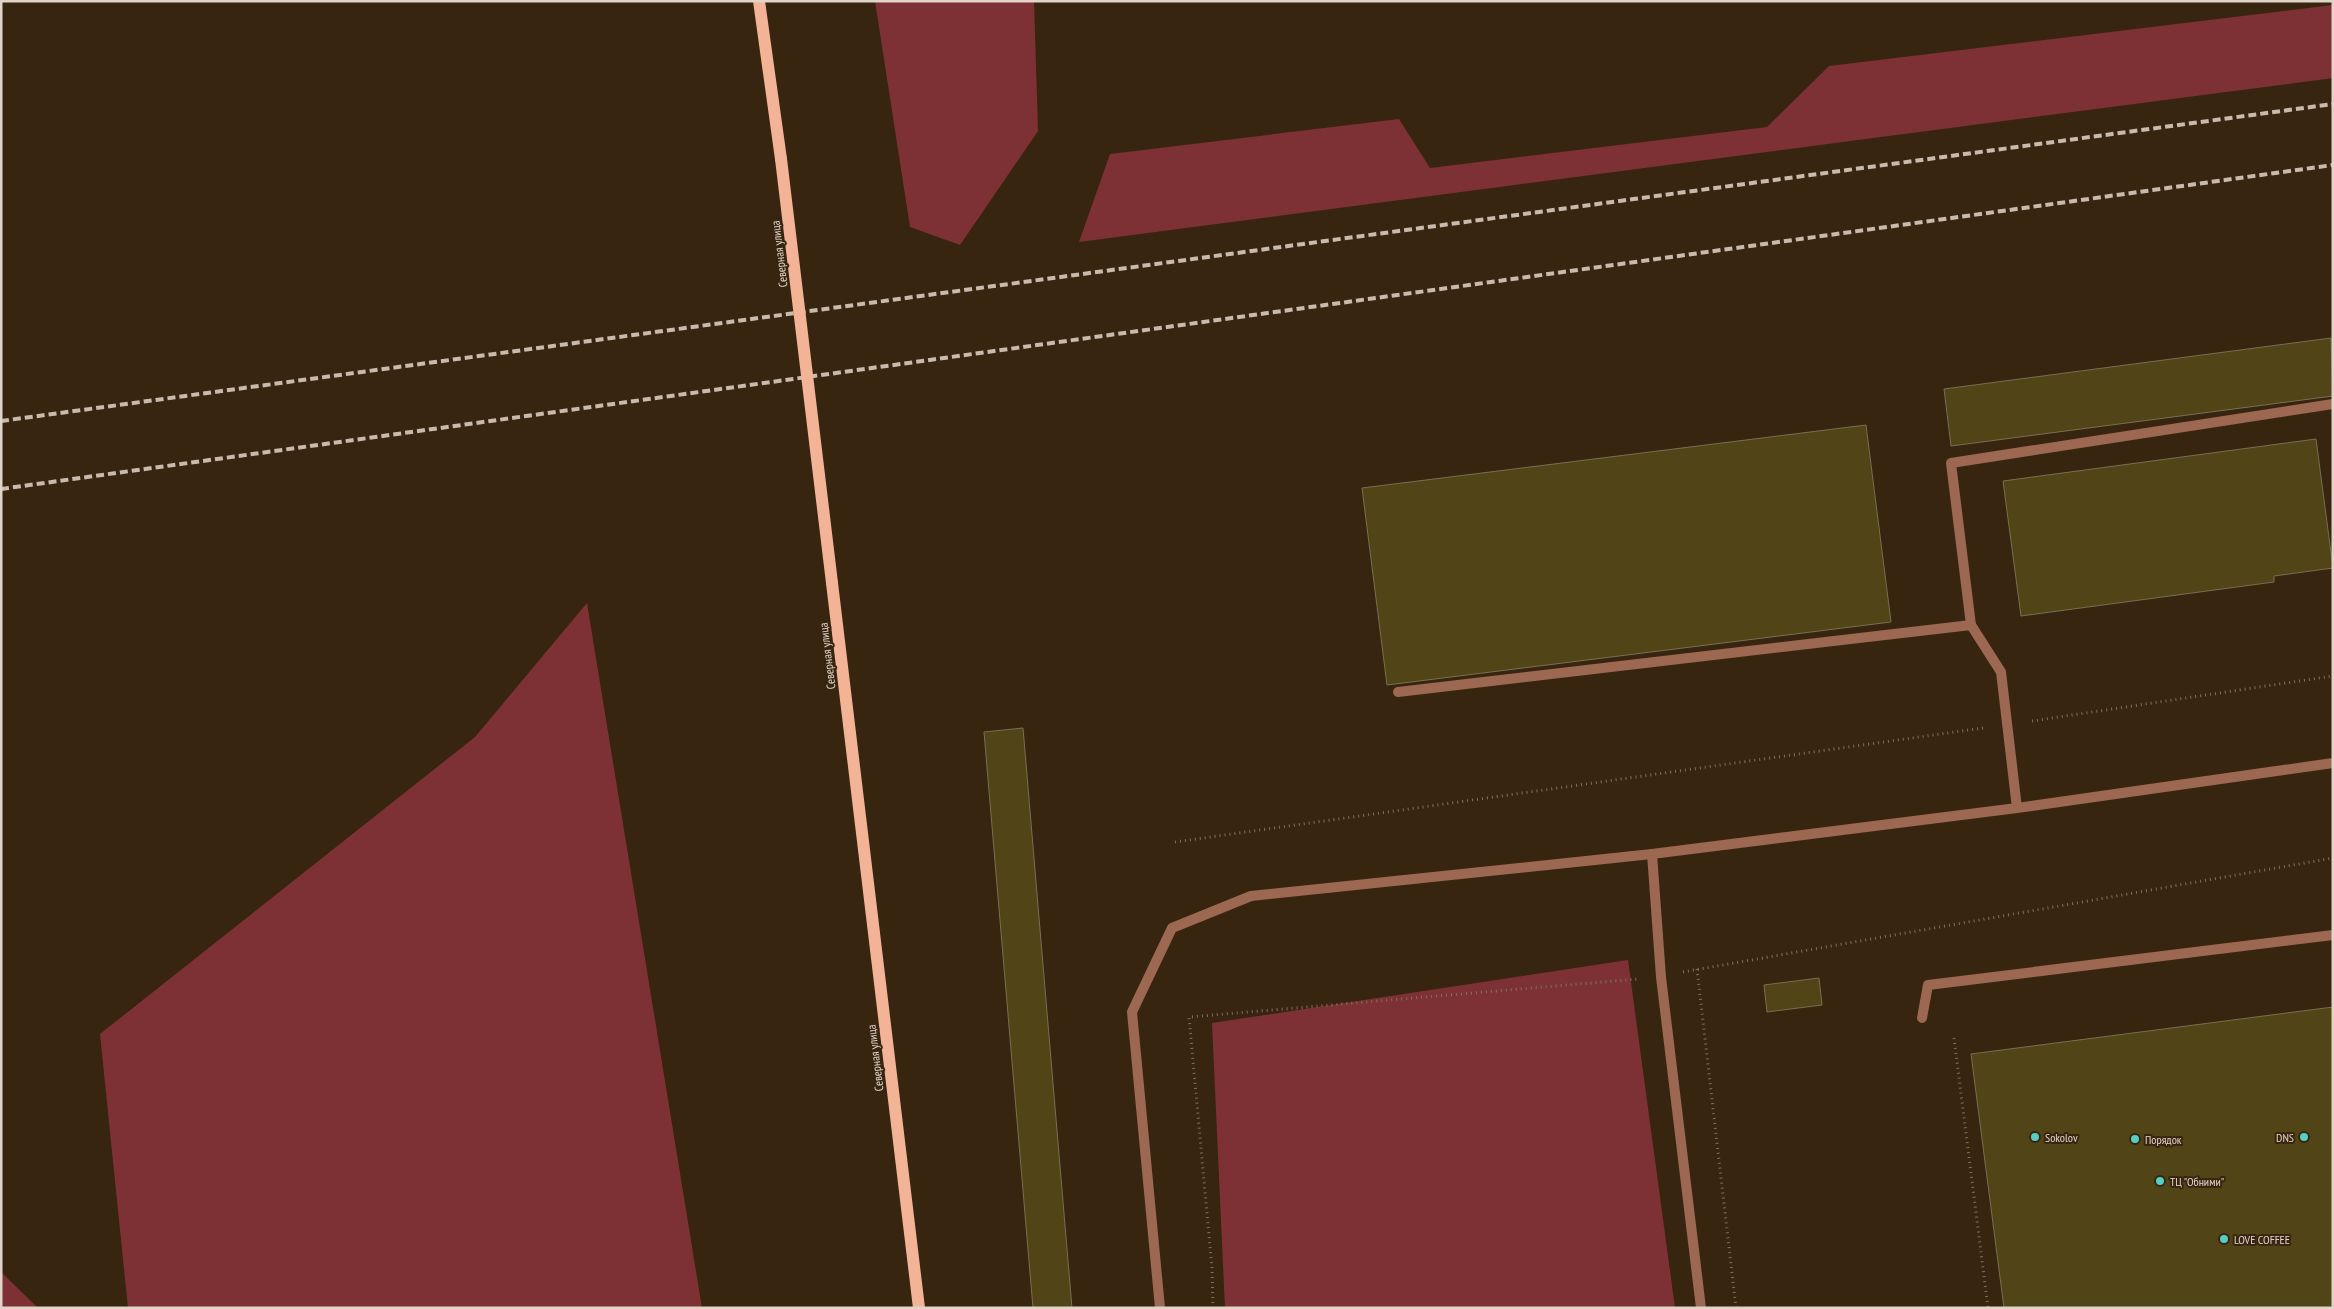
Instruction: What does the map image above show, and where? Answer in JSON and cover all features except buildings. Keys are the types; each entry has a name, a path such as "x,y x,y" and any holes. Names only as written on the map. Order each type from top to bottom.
{"main road":[{"name":"Северная улица","path":"759,1 781,159 919,1308"}],"street":[{"path":"2017,808 2001,672 1971,625 1951,463 2333,404"},
{"path":"1398,692 1971,625"},
{"path":"1160,1308 1132,1012 1172,928 1251,896 1652,854 2017,808 2333,763"},
{"path":"1652,854 1661,977 1701,1308"},
{"path":"1922,1018 1928,985 2333,935"}],"path":[{"path":"1175,842 2333,676"},
{"path":"1697,969 1736,1308"},
{"path":"1954,1038 1988,1308"}],"shaded area":[{"path":"875,1 1034,1 1038,131 960,245 910,227"},
{"path":"2333,5 2333,78 1079,242 1110,154 1399,119 1430,168 1767,127 1829,66"},
{"path":"587,603 702,1308 128,1308 100,1034 475,737"},
{"path":"1628,960 1675,1308 1225,1308 1212,1023"},
{"path":"1,1272 38,1308 1,1308"}],"railway":[{"path":"1,421 2333,104"},
{"path":"1,489 2333,165"}],"place":[{"name":"Sokolov","path":"2035,1137"},
{"name":"DNS","path":"2304,1137"},
{"name":"Порядок","path":"2135,1139"},
{"name":"ТЦ \"Обними\"","path":"2160,1181"},
{"name":"LOVE COFFEE","path":"2224,1239"}]}
